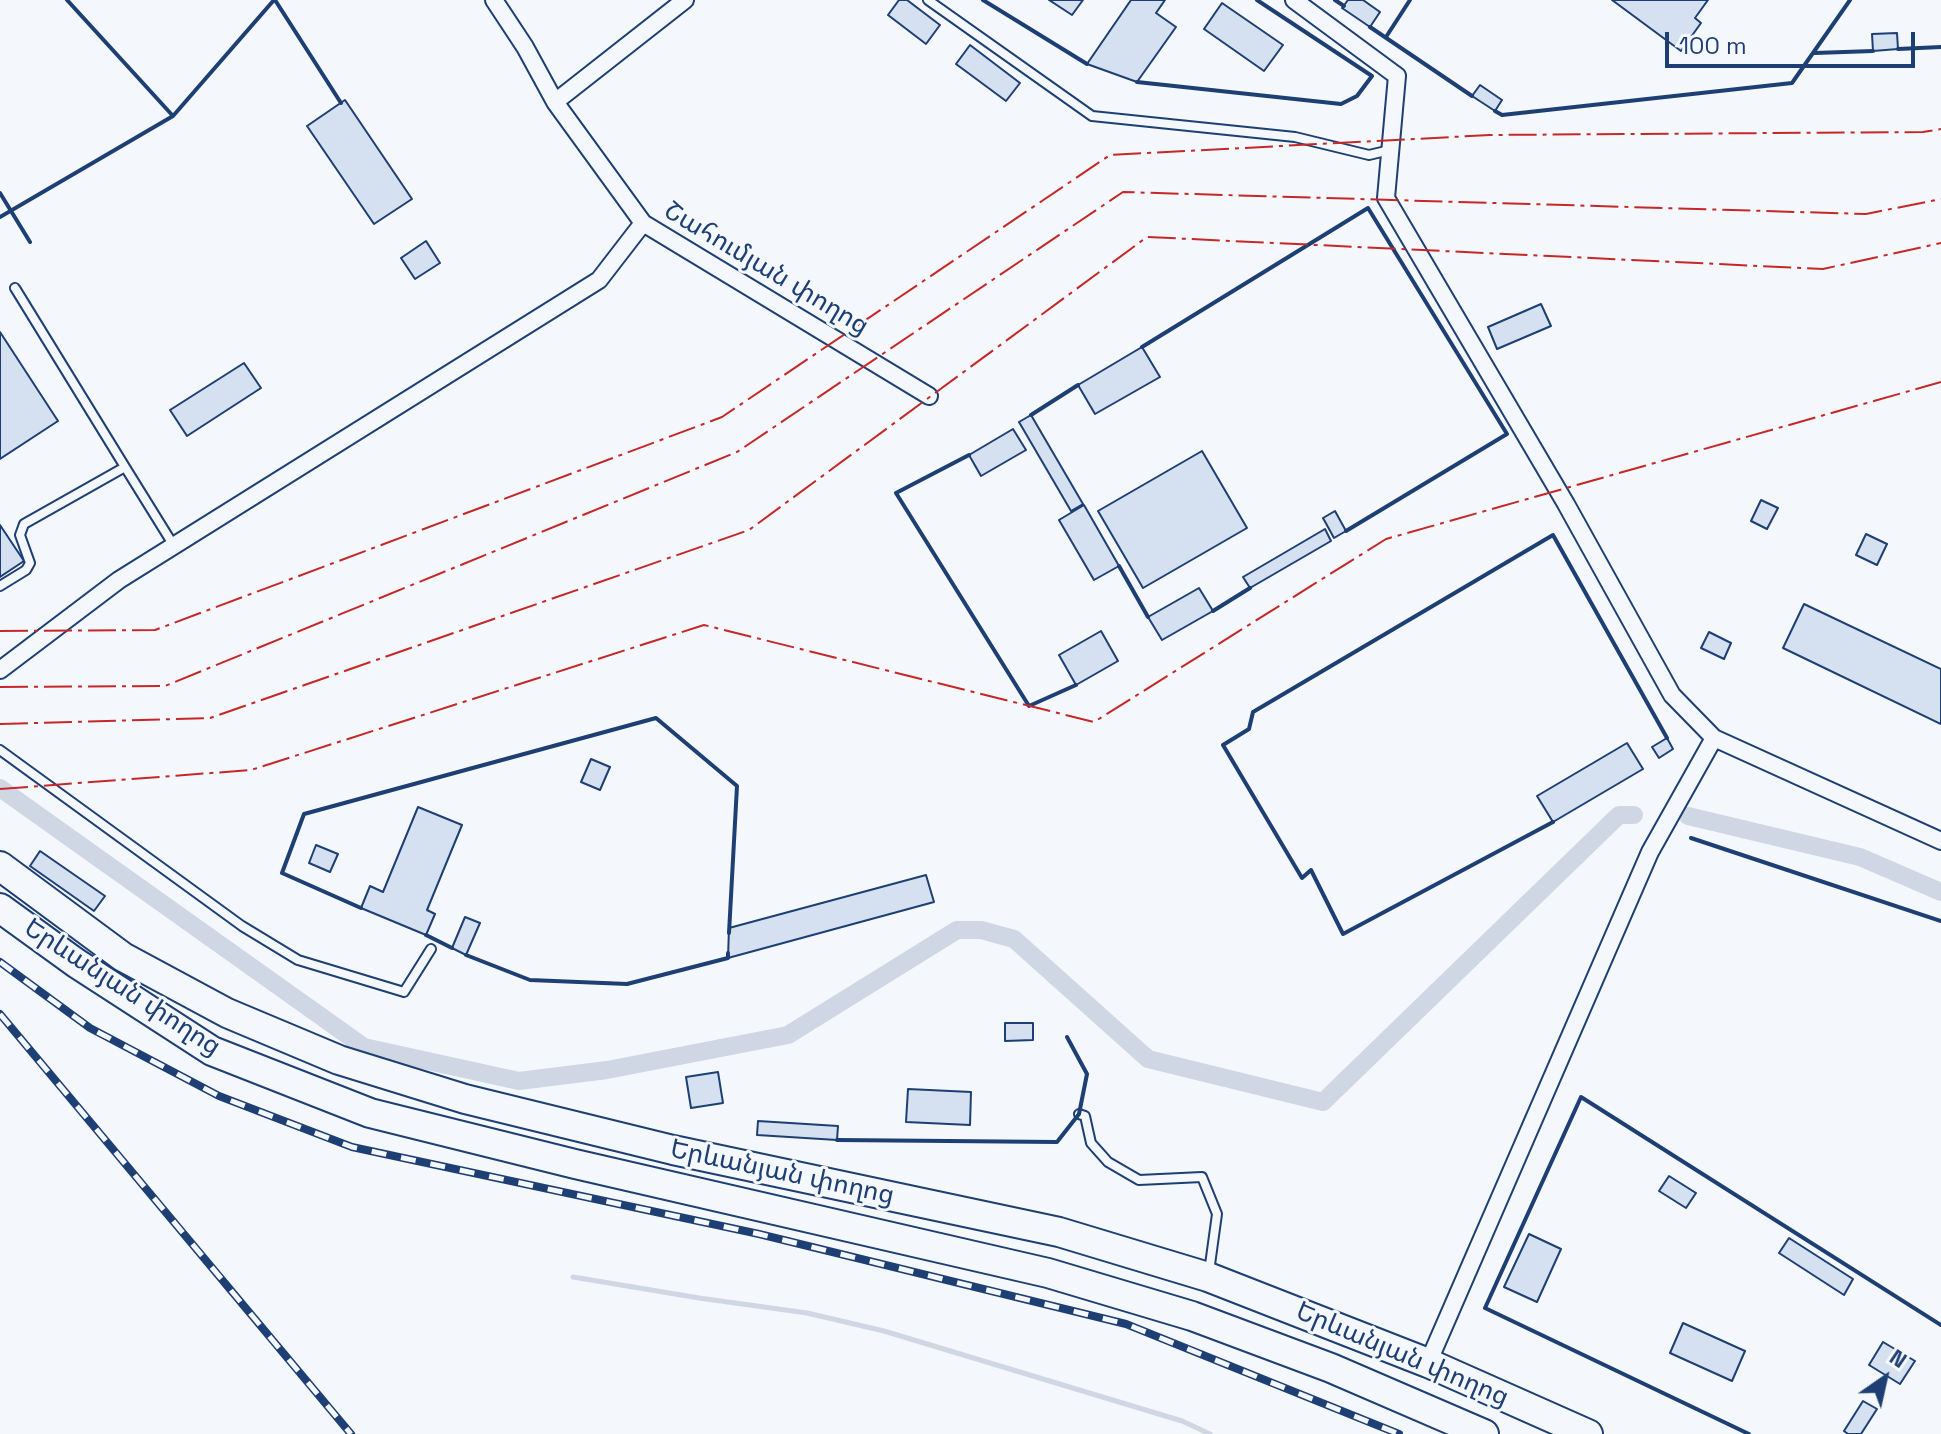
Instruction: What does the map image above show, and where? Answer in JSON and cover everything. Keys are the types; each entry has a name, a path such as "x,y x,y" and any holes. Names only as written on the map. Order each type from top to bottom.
{"highway":[{"name":"Երևանյան փողոց","path":"0,866 123,957 227,1013 339,1060 465,1099 673,1150 1059,1232 1208,1277 1428,1363 1588,1434"},
{"name":"Երևանյան փողոց","path":"0,908 76,963 212,1051 370,1113 575,1164 1048,1273 1192,1316 1331,1368 1484,1434"}],"street":[{"name":"Շահումյան փողոց","path":"494,0 525,47 555,102 643,223 929,396"},
{"path":"555,102 685,0"},
{"path":"1294,0 1397,76 1386,198 1566,504 1672,695 1714,738 1941,841"},
{"path":"0,670 119,580 599,280 643,223"},
{"path":"1428,1363 1650,852 1714,738"}],"lane":[{"path":"928,0 1092,116 1295,137 1369,155 1390,150"},
{"path":"15,288 174,546"},
{"path":"0,586 26,570 30,563 20,535 24,524 125,467"},
{"path":"0,750 242,926 298,960 404,992 431,949"},
{"path":"1079,1114 1085,1116 1091,1143 1108,1162 1139,1180 1202,1177 1217,1214 1208,1277"}],"building":[{"path":"899,0 907,0 940,25 926,44 888,15"},
{"path":"1049,0 1083,0 1072,15"},
{"path":"1131,0 1165,0 1156,13 1176,27 1137,82 1087,64"},
{"path":"1348,0 1363,0 1380,12 1370,27 1342,8"},
{"path":"1612,0 1708,0 1695,18 1701,23 1681,51"},
{"path":"1222,3 1283,45 1264,71 1204,29"},
{"path":"1897,33 1898,49 1873,51 1872,34"},
{"path":"970,45 1020,83 1006,101 956,64"},
{"path":"1480,85 1502,100 1495,111 1472,96"},
{"path":"345,100 412,199 374,224 307,126"},
{"path":"426,241 440,263 415,279 401,258"},
{"path":"1541,304 1551,326 1497,349 1488,327"},
{"path":"0,332 58,421 0,459"},
{"path":"1142,347 1160,377 1095,414 1078,385"},
{"path":"244,363 261,388 187,436 170,410"},
{"path":"1031,415 1083,504 1071,511 1019,422"},
{"path":"1013,429 1026,450 981,476 969,455"},
{"path":"1202,451 1247,528 1143,588 1098,511"},
{"path":"1761,500 1778,508 1767,529 1751,521"},
{"path":"1084,505 1119,566 1094,580 1059,520"},
{"path":"1335,511 1346,531 1334,538 1323,518"},
{"path":"0,525 24,561 0,577"},
{"path":"1325,529 1331,541 1250,588 1243,577"},
{"path":"1866,534 1887,544 1877,565 1856,555"},
{"path":"1199,588 1213,611 1162,640 1148,617"},
{"path":"1804,604 1941,669 1941,724 1783,648"},
{"path":"1101,631 1118,661 1076,685 1059,655"},
{"path":"1709,632 1731,643 1724,659 1701,648"},
{"path":"1667,738 1673,749 1659,758 1652,747"},
{"path":"1627,743 1643,769 1553,822 1537,796"},
{"path":"591,759 610,767 600,790 581,782"},
{"path":"418,807 462,825 427,910 435,914 426,935 361,908 370,886 383,892"},
{"path":"316,845 338,854 330,872 309,863"},
{"path":"40,851 105,896 94,911 30,866"},
{"path":"926,875 934,902 728,958 729,928"},
{"path":"465,917 480,923 466,955 452,948"},
{"path":"1005,1023 1033,1023 1033,1040 1005,1041"},
{"path":"718,1072 723,1103 691,1108 686,1077"},
{"path":"908,1089 971,1092 970,1125 906,1122"},
{"path":"758,1121 838,1126 837,1140 757,1135"},
{"path":"1669,1176 1696,1193 1686,1208 1659,1191"},
{"path":"1529,1234 1561,1249 1537,1302 1504,1287"},
{"path":"1789,1238 1853,1279 1844,1295 1779,1253"},
{"path":"1683,1323 1745,1351 1732,1381 1670,1353"},
{"path":"1883,1342 1915,1361 1900,1384 1869,1365"},
{"path":"1863,1401 1877,1409 1861,1434 1848,1434 1844,1431"}],"waterway":[{"path":"0,788 364,1047 519,1081 607,1070 788,1035 957,930 981,930 1014,939 1148,1059 1323,1102 1619,815 1634,815"},
{"path":"1688,816 1860,857 1941,892"},
{"path":"573,1277 807,1313 884,1331 1182,1421 1210,1434"}],"railway":[{"path":"0,962 90,1028 219,1096 352,1147 759,1234 1126,1324 1399,1434"},
{"path":"0,1014 351,1434"}],"wall":[{"path":"67,0 173,116"},
{"path":"0,217 173,116 274,0"},
{"path":"275,0 341,103"},
{"path":"983,0 1087,64"},
{"path":"1137,82 1341,104 1357,96 1372,76 1257,0"},
{"path":"1335,0 1344,6"},
{"path":"1386,37 1410,0"},
{"path":"1495,111 1502,115 1792,83 1850,0"},
{"path":"1370,27 1472,96"},
{"path":"1898,49 1941,47"},
{"path":"1815,53 1873,51"},
{"path":"0,193 30,242"},
{"path":"1142,347 1368,208 1507,434 1346,531"},
{"path":"1031,415 1078,385"},
{"path":"969,455 896,493 1029,706 1076,685"},
{"path":"1553,822 1343,934 1311,870 1302,878 1223,745 1249,729 1253,712 1553,535 1667,738"},
{"path":"1119,566 1148,617"},
{"path":"1213,611 1250,588"},
{"path":"361,908 282,873 304,814 656,718 737,786 729,933"},
{"path":"1691,838 1941,921"},
{"path":"426,935 452,948"},
{"path":"466,955 530,980 627,984 728,958 728,953"},
{"path":"837,1140 1057,1142 1079,1114 1087,1074 1067,1037"},
{"path":"1749,1434 1485,1308 1581,1097 1941,1325"}],"power":[{"path":"0,631 155,630 722,417 1110,155 1490,135 1923,132 1941,129"},
{"path":"0,687 165,686 737,452 1123,192 1866,214 1941,199"},
{"path":"0,724 210,718 749,530 1147,237 1823,269 1941,243"},
{"path":"0,789 251,770 704,625 1094,722 1386,539 1941,382"}]}
